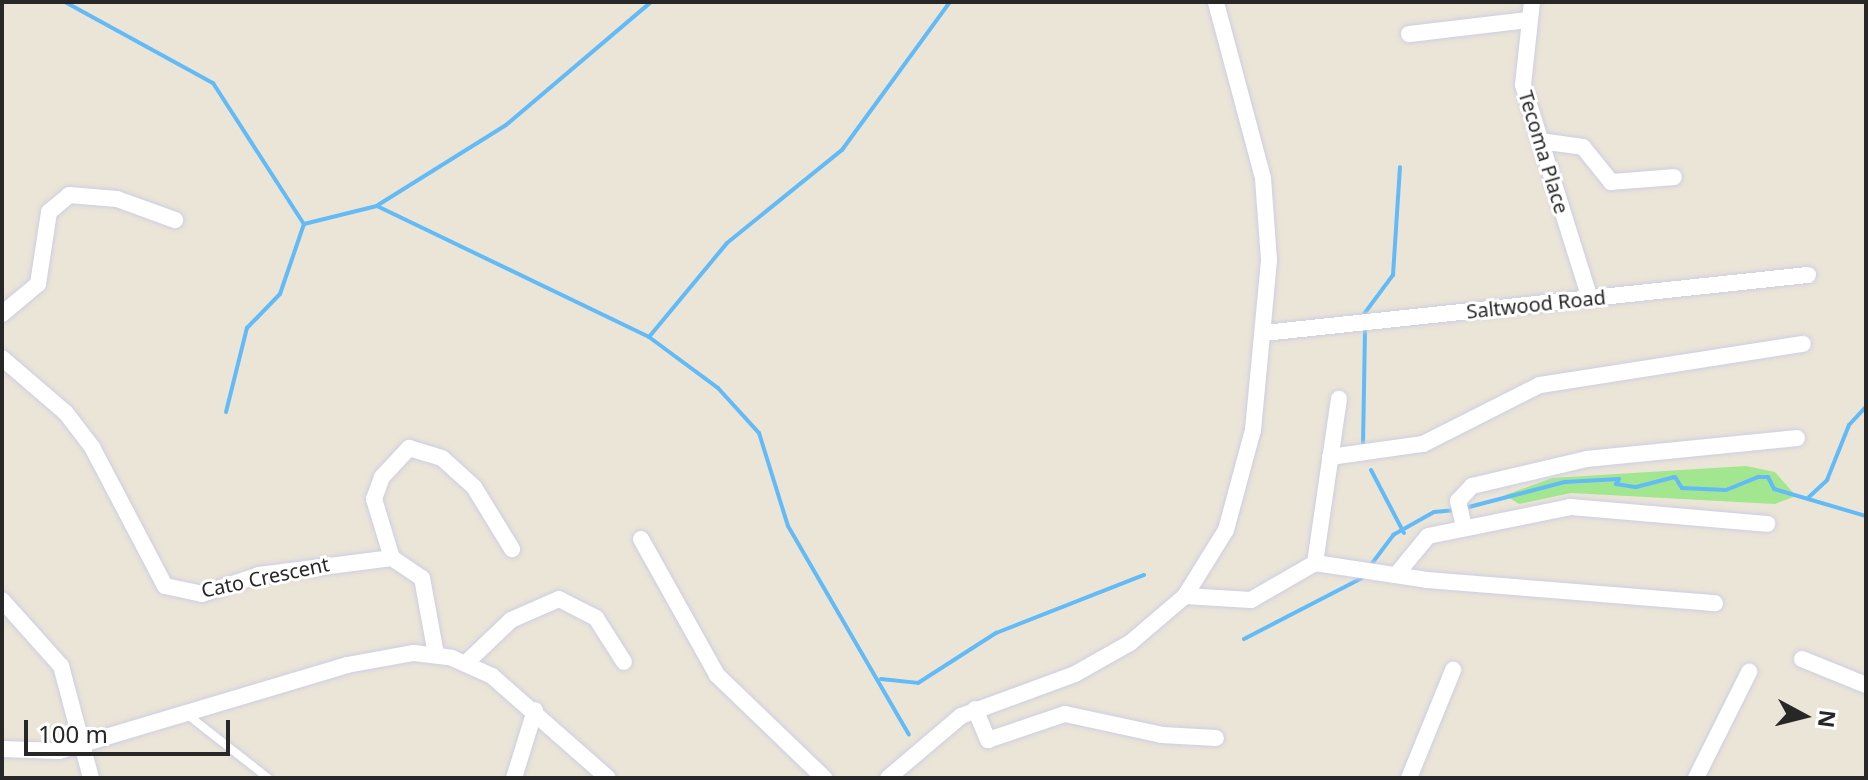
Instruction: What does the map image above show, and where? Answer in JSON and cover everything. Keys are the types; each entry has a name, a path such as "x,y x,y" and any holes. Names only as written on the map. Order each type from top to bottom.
{"street":[{"path":"888,778 942,727 975,709 1075,674 1130,643 1185,596 1220,543 1245,482 1264,333 1263,178 1216,2"},
{"name":"Tecoma Place","path":"1532,2 1523,85 1590,299"},
{"path":"1409,34 1528,20"},
{"path":"1540,141 1576,143 1611,182 1674,177"},
{"path":"2,314 38,284 49,212 69,195 117,199 175,220"},
{"name":"Saltwood Road","path":"1264,333 1808,275"},
{"path":"1330,457 1423,444 1540,385 1803,344"},
{"name":"Cato Crescent","path":"2,358 66,413 92,447 165,586 202,594 274,572 392,558"},
{"path":"1315,563 1339,399"},
{"path":"1461,515 1472,486 1546,466 1797,438"},
{"path":"436,654 422,578 392,558 374,499 382,477 409,448 442,458 474,487 512,549"},
{"path":"1396,575 1428,536 1461,515 1607,506 1767,524"},
{"path":"641,539 717,675 824,778"},
{"path":"1185,596 1251,600 1315,563 1396,575 1715,603"},
{"path":"466,663 511,620 559,599 596,618 624,662"},
{"path":"2,600 61,666 91,778"},
{"path":"2,749 83,745 347,665 436,654 466,663 535,710 608,778"},
{"path":"1802,659 1866,685"},
{"path":"1409,778 1453,670"},
{"path":"1696,778 1749,672"},
{"path":"975,709 988,740 1065,714 1162,735 1216,738"},
{"path":"514,778 535,710"}],"lane":[{"path":"188,715 268,778"}],"green space":[{"path":"1746,466 1775,472 1796,496 1775,504 1571,493 1519,504 1505,495 1552,478"}],"waterway":[{"path":"65,2 213,83 304,224 377,206 649,337 718,388 759,433 788,526 909,735"},
{"path":"378,205 506,125 651,2"},
{"path":"649,337 727,243 842,150 950,2"},
{"path":"1364,314 1393,275 1400,167"},
{"path":"226,412 247,328 280,294 304,224"},
{"path":"1363,445 1365,328"},
{"path":"1809,497 1827,480 1849,425 1866,407"},
{"path":"1371,470 1404,533"},
{"path":"1465,508 1565,482 1619,479 1616,484 1636,487 1675,477 1682,488 1726,490 1758,477 1768,477 1774,489 1866,516"},
{"path":"1370,566 1393,535 1434,512 1456,510"},
{"path":"881,679 918,683 996,633 1144,575"},
{"path":"1244,639 1364,577"}]}
